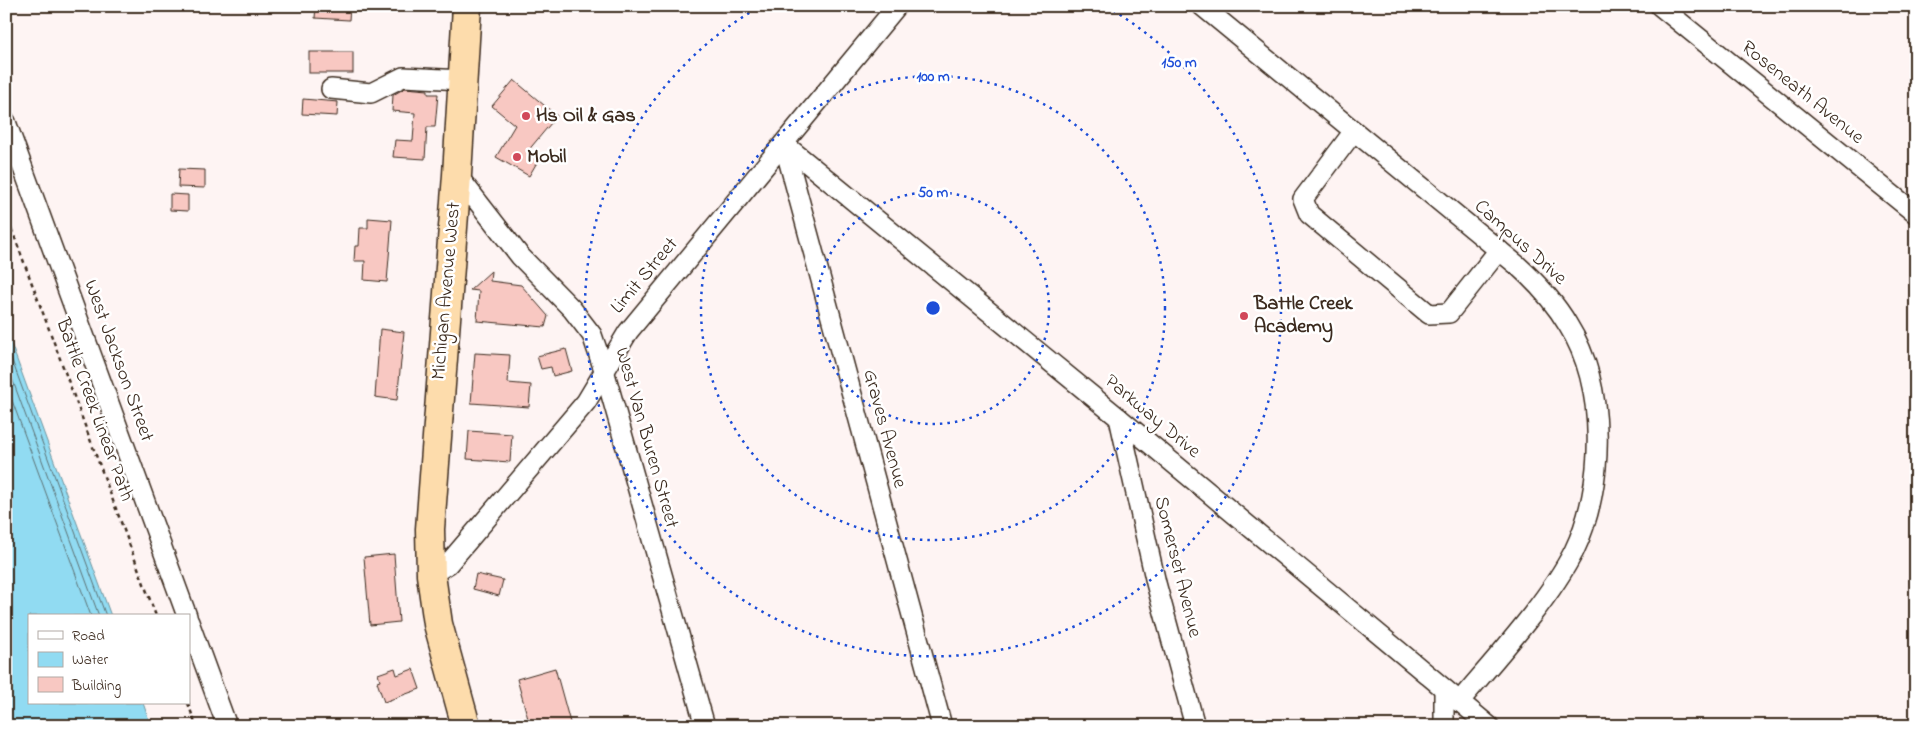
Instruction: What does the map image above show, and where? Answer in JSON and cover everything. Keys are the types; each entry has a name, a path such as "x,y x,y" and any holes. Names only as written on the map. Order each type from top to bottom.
{"highway":[{"name":"Michigan Avenue West","path":"466,726 438,624 431,575 430,529 457,175 467,6"}],"street":[{"name":"Limit Street","path":"431,575 448,564 586,402 628,332 897,6"},
{"name":"Campus Drive","path":"1202,6 1499,250 1546,292 1570,326 1581,354 1594,399 1598,438 1596,475 1589,513 1574,551 1551,586 1459,702"},
{"name":"Roseneath Avenue","path":"1660,6 1916,214"},
{"path":"330,89 371,93 403,77 463,80"},
{"name":"West Jackson Street","path":"6,122 186,614"},
{"path":"1354,131 1304,199 1309,214 1429,314 1449,313 1499,250"},
{"name":"Parkway Drive","path":"784,144 1119,418 1489,726"},
{"name":"Graves Avenue","path":"784,144 942,726"},
{"name":"West Van Buren Street","path":"457,175 520,256 572,309 592,335 604,370 705,726"},
{"name":"Somerset Avenue","path":"1119,418 1156,583 1195,726"},
{"path":"190,625 227,726"},
{"path":"1444,689 1444,726"}],"path":[{"name":"Battle Creek Linear Path","path":"6,214 155,614"},
{"path":"188,704 196,726"}],"water":[{"path":"6,330 110,614 28,614 28,704 143,704 151,726 6,726"}],"building":[{"path":"316,6 350,6 349,20 315,18"},
{"path":"309,52 353,52 353,73 309,73"},
{"path":"514,80 557,116 527,152 539,159 529,176 496,157 515,125 492,106"},
{"path":"405,88 428,90 428,94 438,94 435,127 427,127 425,159 393,157 395,140 413,141 415,113 392,111 393,95"},
{"path":"303,99 338,102 337,116 302,114"},
{"path":"179,169 205,170 205,188 178,187"},
{"path":"170,194 188,195 188,211 170,210"},
{"path":"368,218 392,220 387,282 364,280 365,261 354,261 355,246 359,246 360,228 368,228"},
{"path":"491,271 490,281 521,285 548,316 545,327 477,321 479,291 470,290"},
{"path":"380,329 404,332 397,400 375,397"},
{"path":"566,349 572,371 553,376 551,367 541,369 537,356"},
{"path":"475,353 510,355 508,383 531,385 529,407 471,403"},
{"path":"469,431 512,434 510,462 467,459"},
{"path":"394,554 399,622 370,625 364,557"},
{"path":"476,574 503,580 499,596 473,589"},
{"path":"395,668 397,675 413,669 420,689 384,702 377,682 380,681 378,674"},
{"path":"555,668 571,726 530,726 517,679"}],"place":[{"name":"Hs Oil & Gas","path":"526,116"},
{"name":"Mobil","path":"517,157"},
{"name":"Battle Creek Academy","path":"1244,316"}]}
